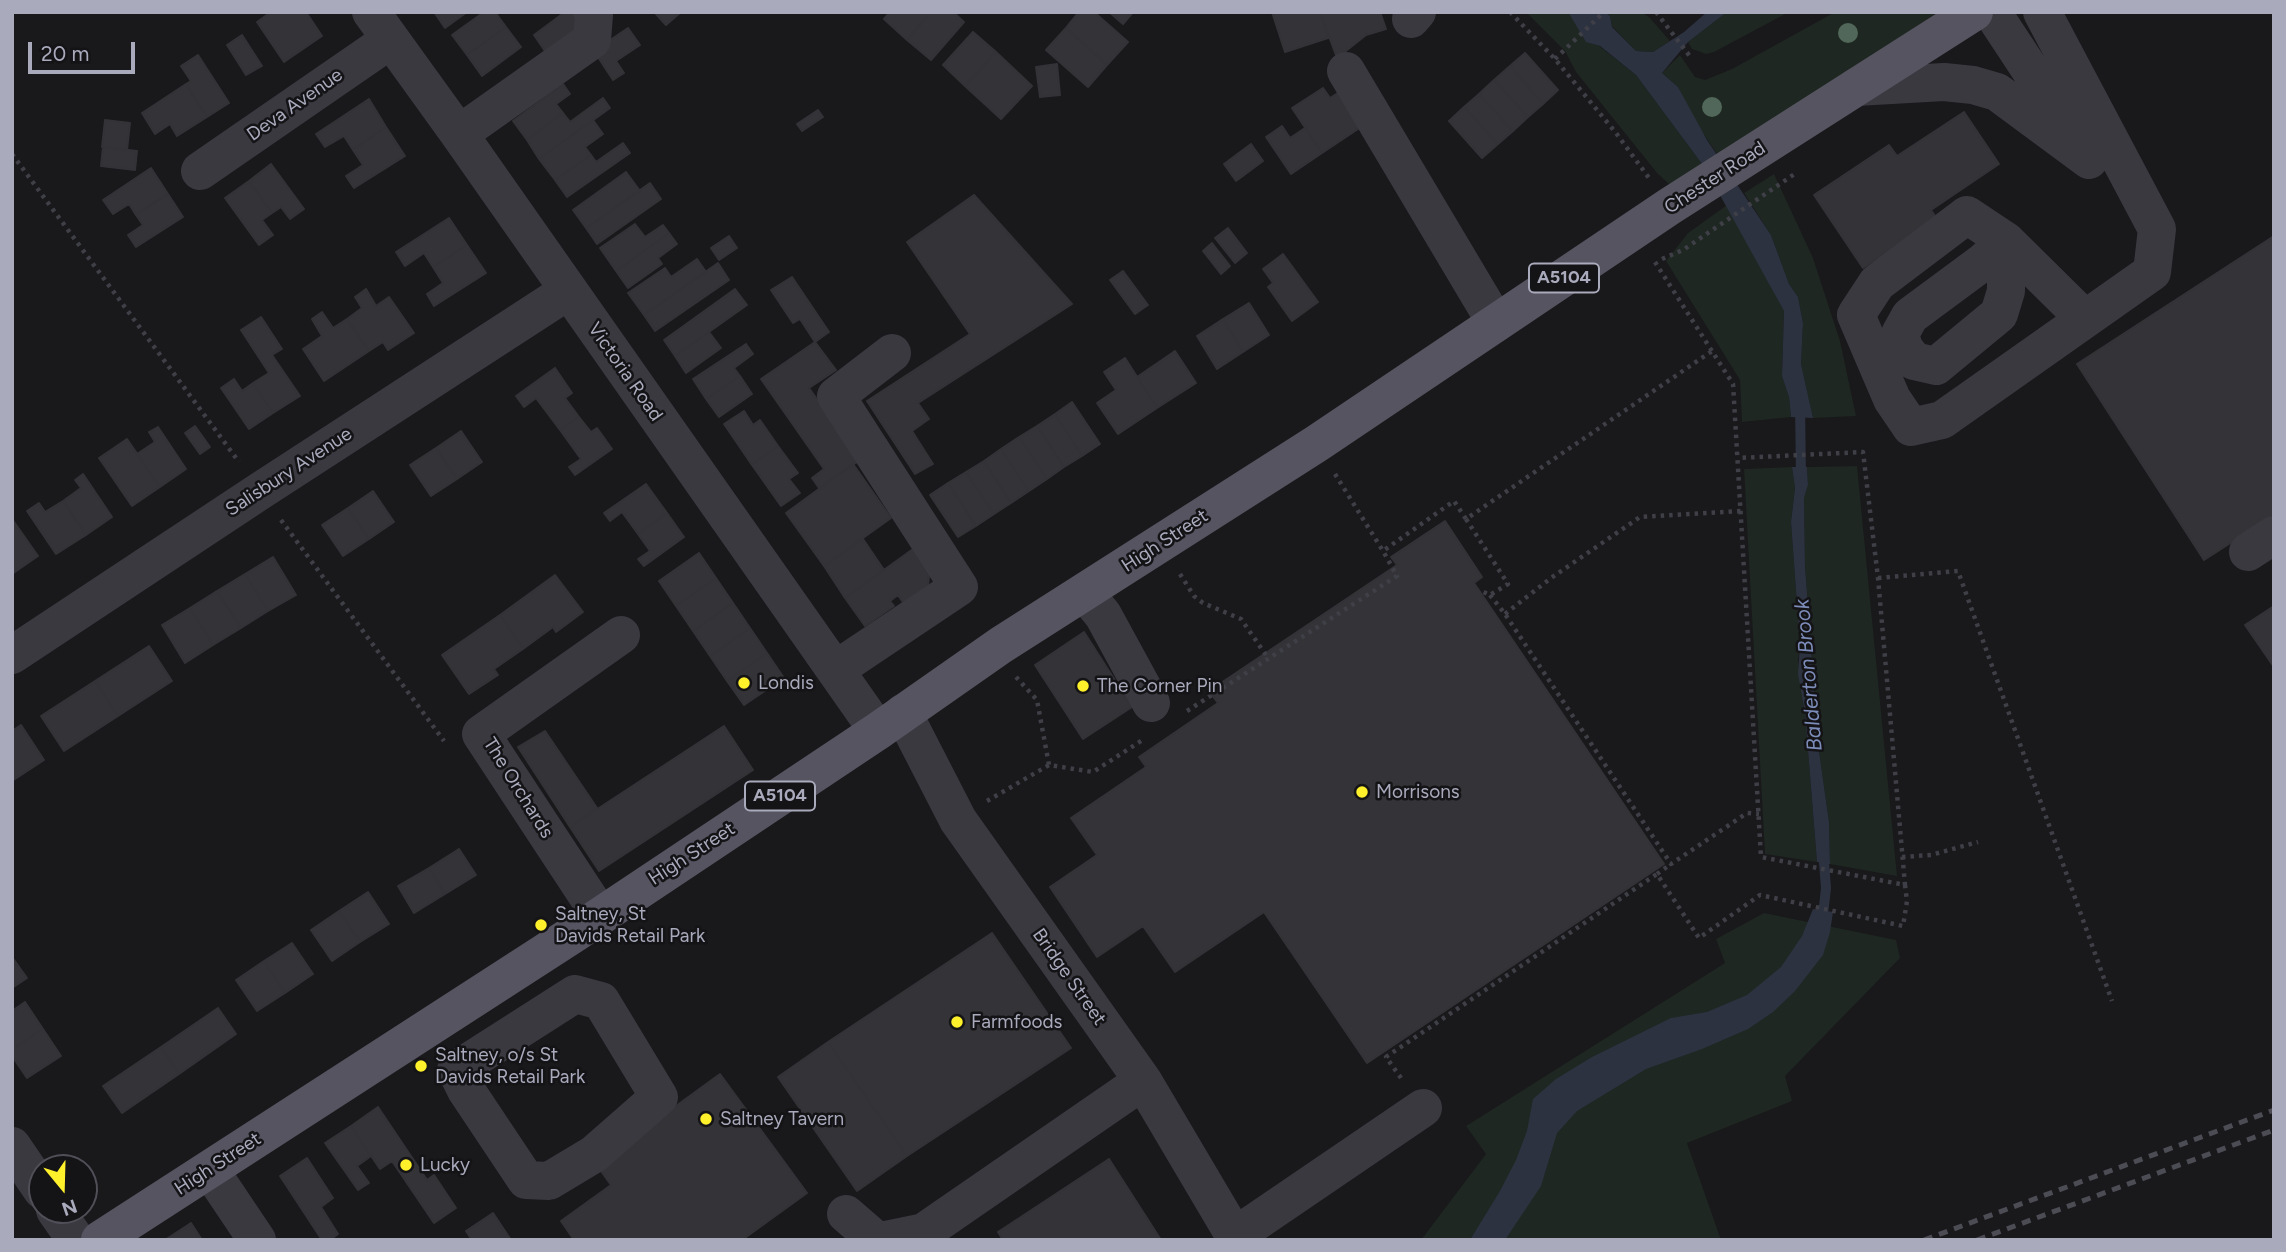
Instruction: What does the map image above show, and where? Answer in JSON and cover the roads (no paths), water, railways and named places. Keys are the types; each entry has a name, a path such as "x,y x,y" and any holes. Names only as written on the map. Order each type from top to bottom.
{"main road":[{"name":"Chester Road","path":"1458,349 1670,206 1974,12"},
{"name":"High Street","path":"100,1240 600,915 1001,645 1316,444 1458,349"}],"street":[{"path":"459,134 592,40 592,12"},
{"path":"1992,12 2090,160"},
{"path":"2042,12 2157,229 2152,272 1942,420 1911,427 1892,399 1856,315 1877,283 1967,215 2006,241 2085,319"},
{"name":"Victoria Road","path":"381,26 835,670 890,722"},
{"name":"Deva Avenue","path":"200,171 381,26"},
{"path":"1346,71 1496,323"},
{"path":"1856,87 1944,82 1973,85 1997,92 2136,192"},
{"name":"Salisbury Avenue","path":"12,655 568,291"},
{"path":"835,670 959,587 836,396 892,353"},
{"path":"1085,593 1103,615 1159,718"},
{"name":"The Orchards","path":"600,915 481,734 621,635"},
{"name":"Bridge Street","path":"890,722 1143,1081 1236,1238"},
{"path":"491,986 523,1026"},
{"path":"575,994 601,1002 659,1097 594,1154 549,1181 526,1180 466,1090 456,1070 523,1026 575,994"},
{"path":"885,1240 924,1232 1143,1081"},
{"path":"1236,1238 1423,1108"},
{"path":"12,1146 28,1169"},
{"path":"210,1170 257,1240"},
{"path":"846,1214 876,1240"},
{"path":"65,1224 76,1240"}],"water":[{"path":"1568,12 1605,12 1610,16 1612,27 1636,51 1653,52 1684,32 1707,12 1727,12 1688,42 1662,73 1678,87 1707,140 1771,235 1789,284 1798,297 1803,323 1801,364 1813,418 1791,417 1789,397 1782,376 1784,311 1705,168 1636,75 1600,46 1586,42"},
{"path":"1792,467 1807,467 1808,485 1804,498 1805,565 1818,744 1829,822 1830,864 1817,862 1805,713 1798,674 1800,645 1791,522 1795,488"},
{"path":"1813,909 1833,912 1830,932 1823,955 1795,991 1773,1012 1748,1029 1646,1069 1577,1111 1557,1133 1541,1186 1505,1240 1470,1240 1516,1160 1527,1131 1533,1099 1556,1079 1592,1057 1671,1018 1707,1012 1747,995 1781,967 1802,936"}],"waterway":[{"name":"Balderton Brook","path":"1800,403 1801,478"},
{"name":"Balderton Brook","path":"1822,924 1826,888 1823,850"}],"railway":[{"path":"1924,1240 2274,1110"},
{"path":"1977,1240 2274,1130"}],"place":[{"name":"Londis","path":"744,683"},
{"name":"The Corner Pin","path":"1083,686"},
{"name":"Morrisons","path":"1362,792"},
{"name":"Saltney, St Davids Retail Park","path":"541,925"},
{"name":"Farmfoods","path":"957,1022"},
{"name":"Saltney, o/s St Davids Retail Park","path":"421,1066"},
{"name":"Saltney Tavern","path":"706,1119"},
{"name":"Lucky","path":"406,1165"}]}
